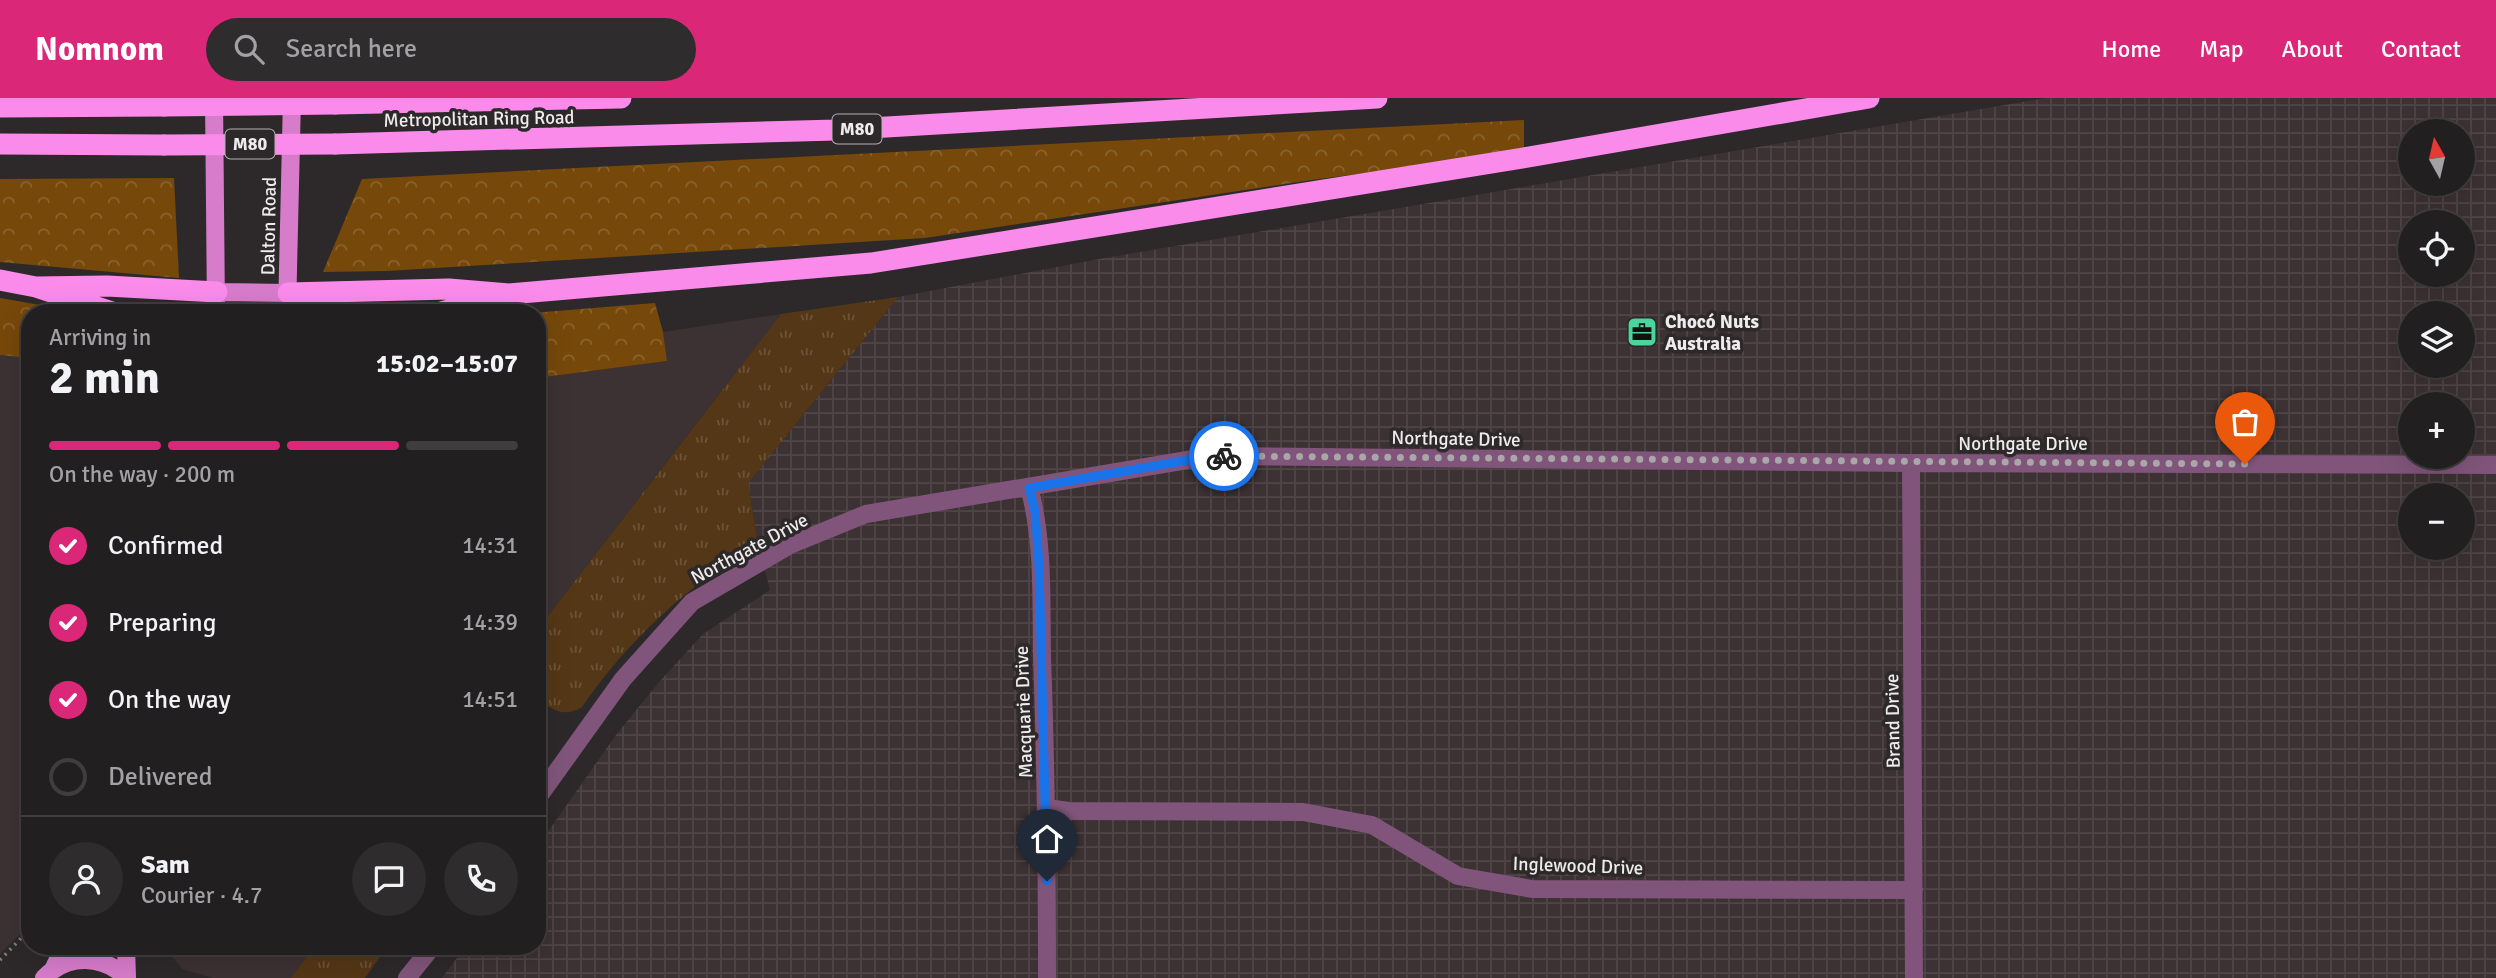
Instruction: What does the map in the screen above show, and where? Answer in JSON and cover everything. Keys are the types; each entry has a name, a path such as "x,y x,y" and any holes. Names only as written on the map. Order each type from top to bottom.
{"highway":[{"name":"Metropolitan Ring Road","path":"0,107 621,98"},
{"name":"Metropolitan Ring Road","path":"0,144 335,144 836,130 1377,98"},
{"path":"287,303 449,289 509,294 872,263 1734,123 1870,98"},
{"path":"0,280 36,287 88,304"},
{"path":"36,287 107,286 217,303"},
{"path":"472,304 509,294"}],"main road":[{"path":"214,98 217,303 287,303"},
{"name":"Dalton Road","path":"287,303 292,98"},
{"path":"48,974 59,955"},
{"path":"126,955 127,978"},
{"path":"48,974 63,964 85,959 108,964 127,978"}],"street":[{"name":"Northgate Drive","path":"546,786 623,679 692,602 790,545 866,514 1211,456 2496,466"},
{"name":"Brand Drive","path":"1911,463 1914,978"},
{"name":"Macquarie Drive","path":"1029,488 1035,511 1039,565 1047,808 1047,978"},
{"name":"Inglewood Drive","path":"1047,808 1069,811 1303,812 1372,825 1458,876 1532,888 1914,890"},
{"path":"407,978 426,955"}],"path":[{"path":"0,960 21,938"}],"shaded area":[{"path":"2046,98 2496,98 2496,978 442,978 459,955 546,955 546,834 616,735 703,634 770,590 758,544 748,483 898,297 1099,259"},
{"path":"781,314 546,618 546,377 667,361 663,332"},
{"path":"0,355 21,357 21,933 0,954"},
{"path":"171,955 308,955 291,978 213,978 182,969"}],"green space":[{"path":"1524,120 1524,152 1312,180 925,238 386,271 323,272 362,179"},
{"path":"174,178 179,278 0,262 0,179"},
{"path":"898,297 748,483 758,544 708,577 661,616 619,659 582,707 564,712 546,704 546,618 781,314"},
{"path":"0,298 34,304 21,304 21,357 0,355"},
{"path":"655,303 667,361 546,377 546,312"},
{"path":"308,955 381,955 365,978 291,978"}],"way so far":[{"path":"1224,456 2245,464"}],"place":[{"name":"Chocó Nuts Australia","path":"1642,332"}],"route":[{"path":"1047,881 1039,565 1035,511 1029,488 1211,456 1224,456"}]}
